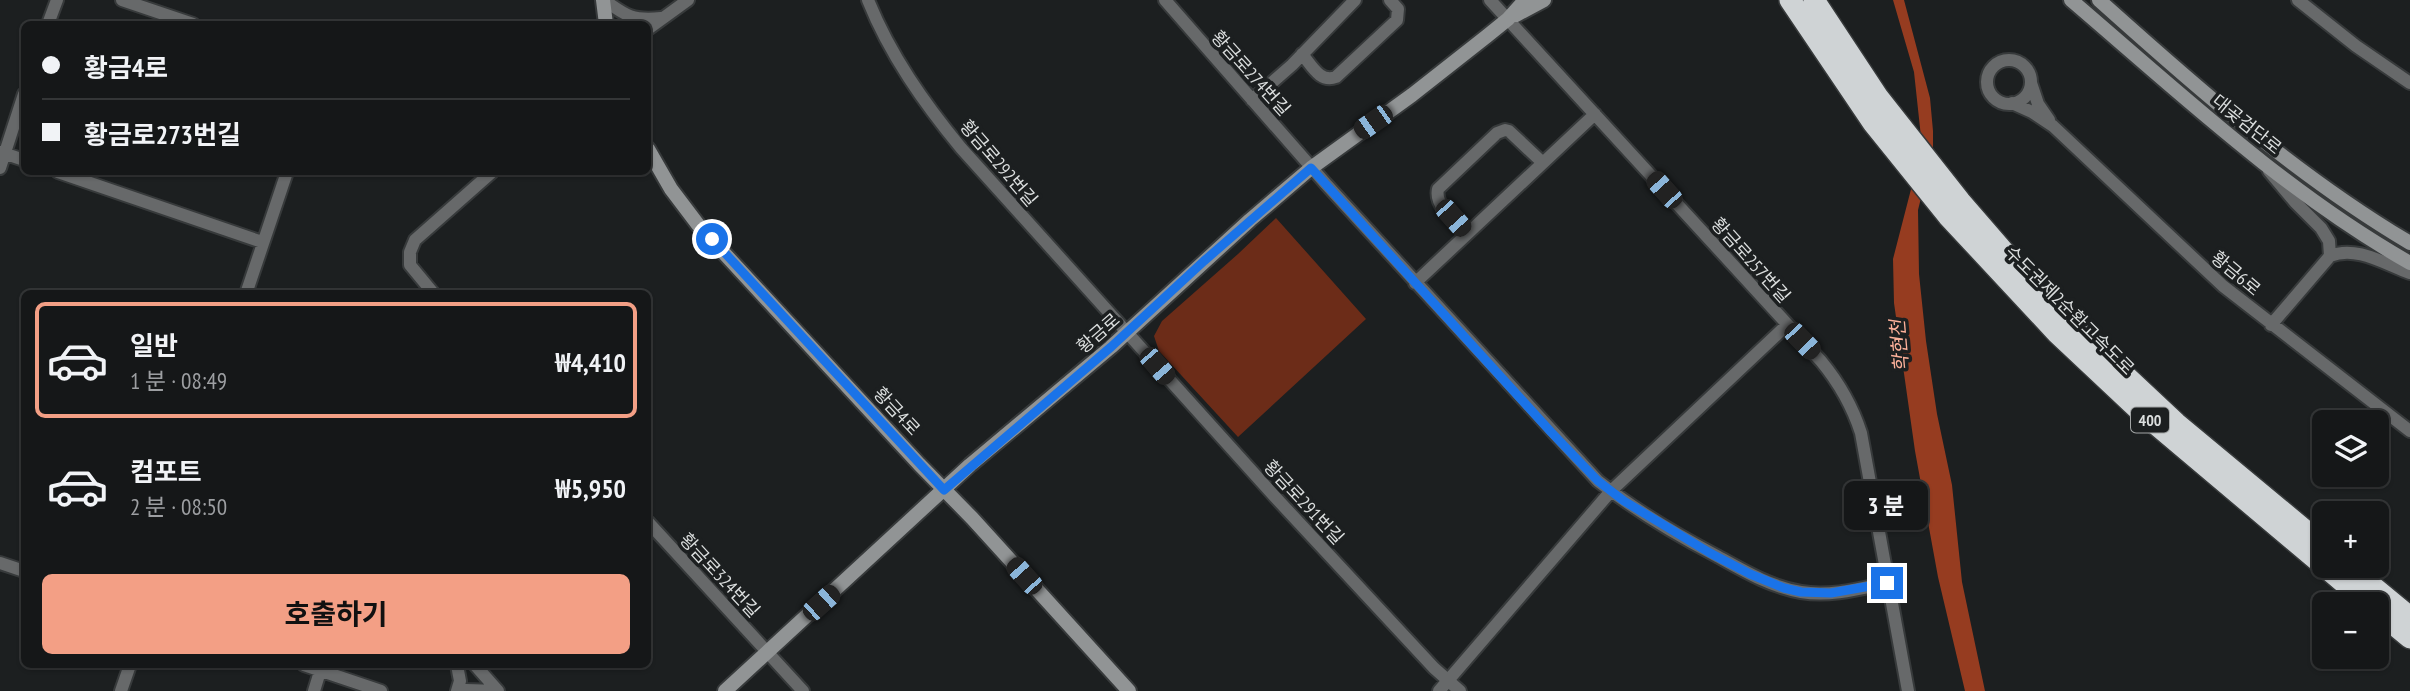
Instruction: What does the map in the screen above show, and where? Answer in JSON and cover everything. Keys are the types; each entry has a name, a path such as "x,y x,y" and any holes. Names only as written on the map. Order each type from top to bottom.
{"highway":[{"name":"수도권제2순환고속도로","path":"1790,0 1873,123 1954,209 2073,328 2176,423 2312,536"},
{"name":"수도권제2순환고속도로","path":"1814,0 1954,209 2018,292 2094,370 2181,447 2355,592"},
{"path":"2363,578 2410,617"},
{"path":"2389,621 2410,638"}],"street":[{"path":"49,21 57,0"},
{"path":"122,0 184,21"},
{"path":"604,0 636,19 661,18"},
{"path":"604,0 606,21"},
{"path":"651,26 688,0"},
{"name":"황금로292번길","path":"868,0 904,71 939,121 1127,333"},
{"name":"황금로274번길","path":"1165,0 1311,168 1598,481 1652,520 1750,574 1784,588 1801,592 1831,593 1887,583"},
{"path":"1252,100 1355,0"},
{"path":"1302,54 1322,78 1328,80 1336,77 1397,20 1398,9 1390,0"},
{"name":"황금로257번길","path":"1490,0 1834,376 1852,407 1861,433 1908,691"},
{"name":"황금로","path":"725,691 944,490 1127,333 1213,253 1311,168 1412,95 1508,19 1525,0"},
{"name":"황금로","path":"1508,19 1544,0"},
{"name":"대곶검단로","path":"2071,0 2260,160 2337,218 2410,262"},
{"name":"대곶검단로","path":"2099,0 2235,118 2320,185 2410,243"},
{"path":"2298,0 2356,46 2410,83"},
{"path":"2031,82 2020,101 2003,103 1991,94 1987,80 1993,66 2007,60 2021,63 2026,69 2031,82 2038,104 2053,126"},
{"path":"0,168 2,152 21,102"},
{"path":"2012,103 2032,111 2053,126"},
{"path":"1415,283 1595,114"},
{"name":"황금6로","path":"2053,126 2197,264 2271,325 2410,431"},
{"path":"1467,233 1439,202 1437,194 1440,186 1501,131 1509,131 1543,163"},
{"path":"2,152 21,159"},
{"name":"황금4로","path":"651,154 671,189 699,226 1129,691"},
{"path":"2260,160 2288,195 2322,228 2329,241 2330,256"},
{"path":"67,175 262,242"},
{"path":"247,290 286,175"},
{"path":"431,290 411,265 415,240 489,175"},
{"path":"2271,325 2330,256 2344,252 2360,254 2410,273"},
{"path":"1443,686 1611,491 1787,325"},
{"name":"황금로291번길","path":"1127,333 1443,686 1460,691"},
{"name":"황금로324번길","path":"651,525 803,691"},
{"path":"0,563 21,570"},
{"path":"121,691 129,668"},
{"path":"314,691 322,668 381,691"},
{"path":"458,668 462,691"},
{"path":"462,691 480,670 498,691"},
{"path":"462,691 498,691"}],"shaded area":[{"path":"1893,0 1904,0 1930,98 1933,150 1918,210 1919,274 1937,414 1952,485 1962,582 1985,691 1965,691 1938,577 1915,451 1894,303 1893,259 1917,166 1921,137 1914,72"},
{"path":"1276,218 1366,319 1238,437 1159,351 1154,336 1162,321"}],"route":[{"path":"712,239 944,490 1111,347 1311,168 1551,432 1598,481 1624,501 1710,553 1784,588 1801,592 1831,593 1887,583"}],"water label":[{"name":"학현천","path":"1899,346"}]}
